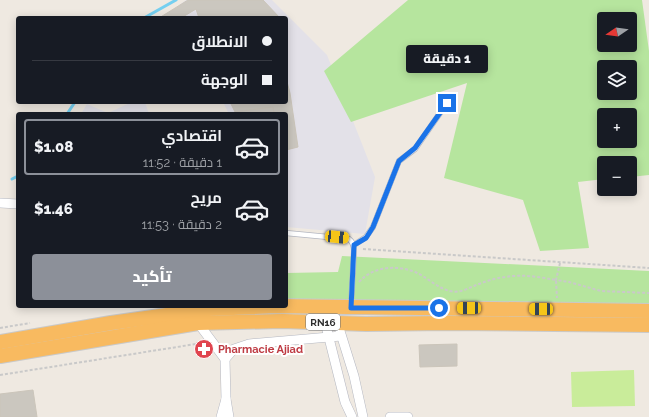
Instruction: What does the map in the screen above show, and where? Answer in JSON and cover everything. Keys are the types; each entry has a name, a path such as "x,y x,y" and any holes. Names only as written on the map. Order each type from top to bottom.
{"highway":[{"name":"RN16","path":"288,306 649,311"},
{"name":"RN16","path":"0,342 208,308"},
{"name":"RN16","path":"0,356 198,323 282,321 335,327 366,324 447,323 649,325"}],"street":[{"path":"1,203 16,204"},
{"path":"198,323 225,359 226,399 230,417"},
{"path":"225,359 234,350 249,344 328,336 335,327"},
{"path":"328,336 335,327"},
{"path":"335,327 354,376 363,417"},
{"path":"328,336 345,402 352,417"},
{"path":"221,417 226,399"},
{"path":"390,417 408,417"}],"lane":[{"path":"354,247 366,238 373,227 399,161 415,148 447,103"},
{"path":"288,233 349,239 354,247 351,308"}],"path":[{"path":"354,247 560,263 649,268"},
{"path":"557,298 556,280 560,263"},
{"path":"352,282 359,282 364,277 378,270 395,267 415,272 451,291 471,288 480,283 506,276 538,276 569,282 602,291 649,292"},
{"path":"0,375 196,344"}],"shaded area":[{"path":"186,0 272,0 288,16 184,16 179,5"},
{"path":"288,16 327,55 375,177 365,234 288,227 288,112 228,112 224,104 288,104"},
{"path":"87,104 106,112 82,112"},
{"path":"128,104 146,104 148,112 110,112"}],"green space":[{"path":"408,0 642,0 649,51 649,175 637,176 637,156 597,156 597,180 578,182 589,248 540,251 523,200 444,178 467,83 351,122 324,71"},
{"path":"342,256 649,271 649,306 288,299 288,273 338,272"},
{"path":"634,370 635,406 572,407 571,372"}],"building":[{"path":"188,0 263,0 278,16 198,16 196,9 184,16 162,16"},
{"path":"288,86 298,147 288,150 288,112 274,112 273,107 235,112 231,104 288,104"},
{"path":"273,107 274,112 235,112"},
{"path":"457,344 457,366 420,367 419,345"},
{"path":"33,390 37,417 0,417 0,394"}],"waterway":[{"path":"148,16 176,0"},
{"path":"68,112 74,104"},
{"path":"12,179 16,177"}],"place":[{"name":"Pharmacie Ajiad","path":"204,349"}],"route":[{"path":"439,308 351,308 352,278 354,245 366,238 373,227 399,161 415,148 447,103"}]}
